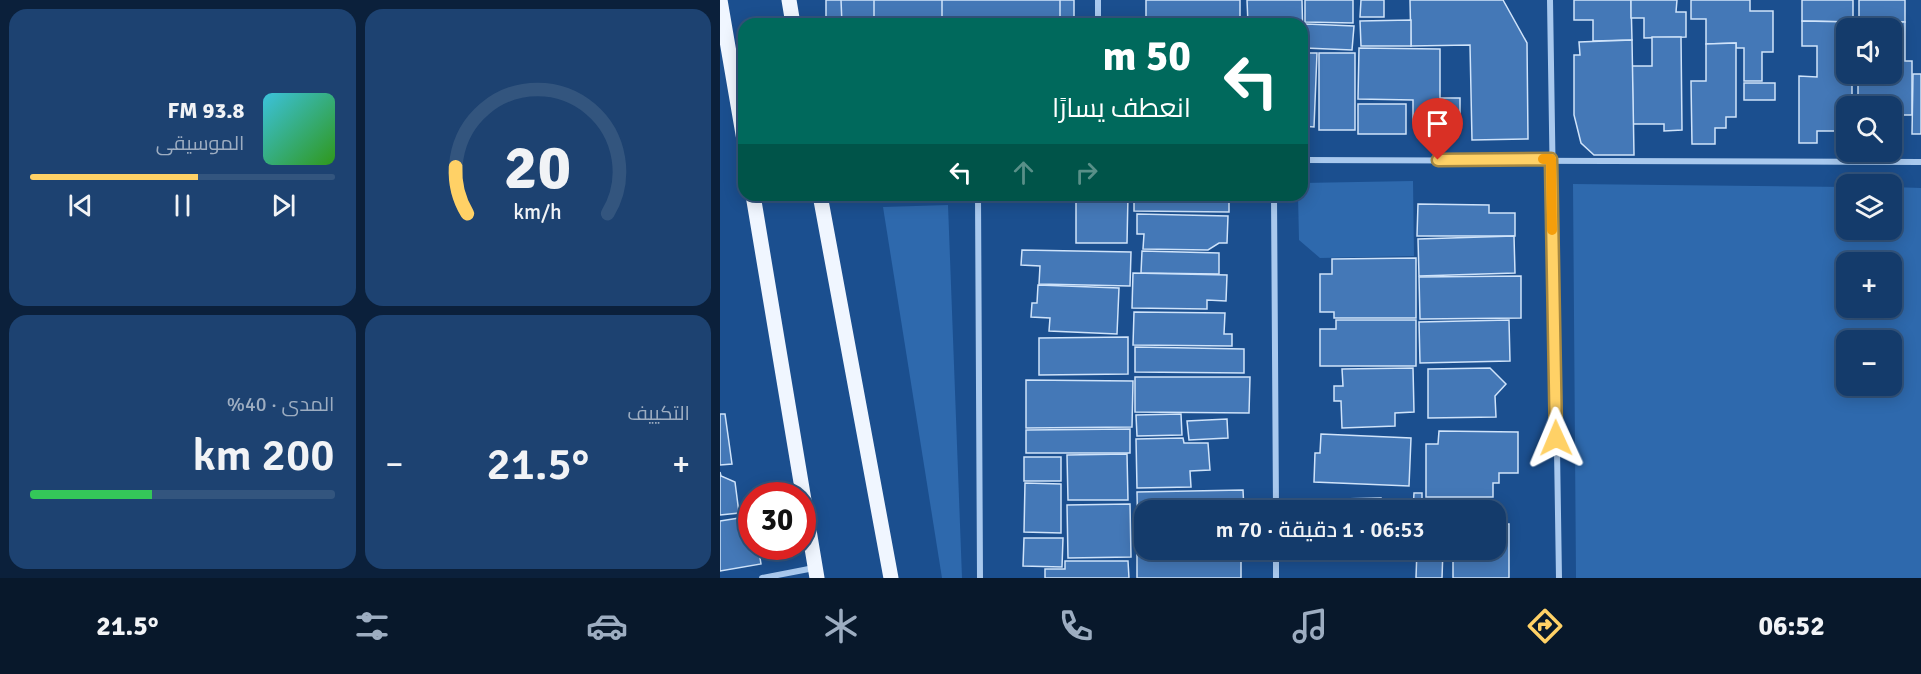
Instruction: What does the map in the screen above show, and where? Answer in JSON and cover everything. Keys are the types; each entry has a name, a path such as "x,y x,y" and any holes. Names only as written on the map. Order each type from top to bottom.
{"main road":[{"path":"720,0 738,108"},
{"path":"789,0 792,18"},
{"path":"754,201 816,573"},
{"path":"821,201 891,578"}],"street":[{"path":"1098,0 1098,18"},
{"path":"1550,0 1559,578"},
{"path":"1308,160 1921,162"},
{"path":"978,201 980,578"},
{"path":"1274,201 1276,500"},
{"path":"1276,560 1276,578"},
{"path":"762,578 816,573"}],"shaded area":[{"path":"1413,181 1414,256 1320,258 1299,240 1298,201 1308,201 1308,183"},
{"path":"1573,184 1836,187 1836,240 1902,240 1902,187 1921,188 1921,578 1576,578"},
{"path":"948,205 962,578 942,578 883,207"}],"building":[{"path":"826,0 1074,0 1074,18 826,18"},
{"path":"841,0 874,0 874,18 842,18"},
{"path":"942,0 1060,0 1060,18 942,18"},
{"path":"1146,0 1240,0 1240,18 1146,18"},
{"path":"1247,0 1302,0 1302,18 1248,18"},
{"path":"1305,0 1353,0 1353,23 1308,22 1308,18 1305,18"},
{"path":"1361,0 1384,0 1384,17 1360,17"},
{"path":"1410,0 1503,0 1527,43 1528,139 1472,140 1470,45 1411,46"},
{"path":"1574,0 1631,0 1632,40 1593,41 1593,20 1574,20"},
{"path":"1631,0 1677,0 1676,12 1686,12 1686,37 1644,38 1644,18 1631,18"},
{"path":"1691,0 1750,0 1750,11 1773,11 1773,52 1762,52 1762,81 1744,81 1744,48 1736,48 1736,43 1706,44 1706,19 1691,19"},
{"path":"1802,0 1853,0 1853,18 1836,18 1836,22 1802,21"},
{"path":"1859,0 1905,0 1905,22 1902,22 1902,18 1859,18"},
{"path":"1411,20 1411,46 1361,46 1360,21"},
{"path":"1802,21 1836,22 1836,84 1852,84 1852,96 1836,96 1836,131 1817,131 1817,143 1799,143 1799,76 1817,77 1817,46 1802,46"},
{"path":"1902,22 1905,22 1905,61 1912,61 1912,115 1903,115 1903,131 1902,96 1858,96 1858,84 1902,84"},
{"path":"1308,24 1354,26 1352,50 1308,48"},
{"path":"1652,37 1681,37 1682,130 1664,131 1664,124 1633,124 1632,66 1652,66"},
{"path":"1632,40 1634,155 1594,155 1581,143 1574,115 1574,55 1580,55 1579,42"},
{"path":"1736,43 1736,117 1726,117 1726,128 1715,128 1715,144 1692,144 1691,81 1706,81 1706,44"},
{"path":"1359,48 1440,49 1440,98 1460,98 1460,123 1413,123 1413,100 1358,99"},
{"path":"1308,53 1317,53 1314,127 1308,126"},
{"path":"1319,53 1355,53 1355,130 1319,130"},
{"path":"1913,74 1921,74 1921,134 1912,134"},
{"path":"1744,83 1775,83 1775,100 1744,100"},
{"path":"1358,104 1406,104 1406,134 1358,134"},
{"path":"1076,201 1128,201 1127,243 1076,243"},
{"path":"1134,201 1229,201 1229,212 1134,211"},
{"path":"1418,204 1489,205 1489,213 1515,213 1515,236 1417,236"},
{"path":"1137,214 1228,216 1227,243 1219,243 1208,250 1143,249 1144,234 1137,234"},
{"path":"1514,236 1515,273 1419,276 1418,239"},
{"path":"1022,250 1131,252 1130,286 1039,284 1040,266 1021,265"},
{"path":"1142,251 1219,253 1219,274 1141,273"},
{"path":"1416,258 1416,318 1334,318 1334,312 1320,312 1320,274 1332,274 1332,259"},
{"path":"1133,273 1227,275 1226,301 1207,300 1207,309 1132,308"},
{"path":"1521,276 1521,318 1420,319 1419,277"},
{"path":"1038,285 1119,288 1117,334 1049,331 1050,318 1031,317 1032,303 1037,303"},
{"path":"1134,312 1225,313 1224,334 1232,334 1232,346 1133,345"},
{"path":"1336,320 1416,320 1416,366 1320,366 1320,329 1336,329"},
{"path":"1509,320 1510,361 1420,363 1419,322"},
{"path":"1128,337 1128,374 1039,375 1039,338"},
{"path":"1135,347 1244,349 1244,373 1135,372"},
{"path":"1413,368 1414,412 1395,413 1395,426 1342,428 1341,401 1334,401 1334,386 1343,386 1342,369"},
{"path":"1490,368 1506,384 1495,396 1496,417 1428,418 1428,369"},
{"path":"1135,377 1250,377 1249,413 1135,412"},
{"path":"1026,380 1133,381 1132,427 1026,428"},
{"path":"720,414 725,414 732,464 720,465"},
{"path":"1181,414 1182,435 1137,436 1136,415"},
{"path":"1227,419 1228,438 1189,440 1187,421"},
{"path":"1130,429 1130,453 1026,453 1026,430"},
{"path":"1439,431 1518,432 1518,473 1499,473 1499,483 1493,483 1493,497 1426,497 1426,444 1438,444"},
{"path":"1321,434 1411,438 1409,486 1314,482 1315,453 1320,453"},
{"path":"1183,438 1184,443 1208,443 1210,470 1190,471 1191,487 1137,488 1136,439"},
{"path":"1127,454 1128,500 1068,500 1067,455"},
{"path":"1024,457 1061,457 1061,481 1024,481"},
{"path":"720,472 721,476 735,482 738,513 720,515"},
{"path":"1025,483 1061,484 1061,533 1024,532"},
{"path":"1243,490 1244,500 1137,500 1137,492"},
{"path":"1414,493 1422,493 1422,500 1414,500"},
{"path":"1381,498 1381,500 1298,500"},
{"path":"1130,504 1131,557 1068,558 1067,505"},
{"path":"738,518 738,560 760,560 761,564 720,571 720,521"},
{"path":"1506,524 1509,524 1509,578 1453,578 1453,560 1506,560"},
{"path":"1024,538 1063,538 1062,567 1023,566"},
{"path":"1137,560 1241,560 1241,578 1137,578"},
{"path":"1417,560 1443,560 1442,578 1416,578"},
{"path":"1065,561 1128,561 1129,578 1045,578 1045,569 1065,569"}],"slow traffic":[{"path":"1543,159 1551,159 1552,230"}],"route":[{"path":"1438,160 1551,159 1556,438"}]}
